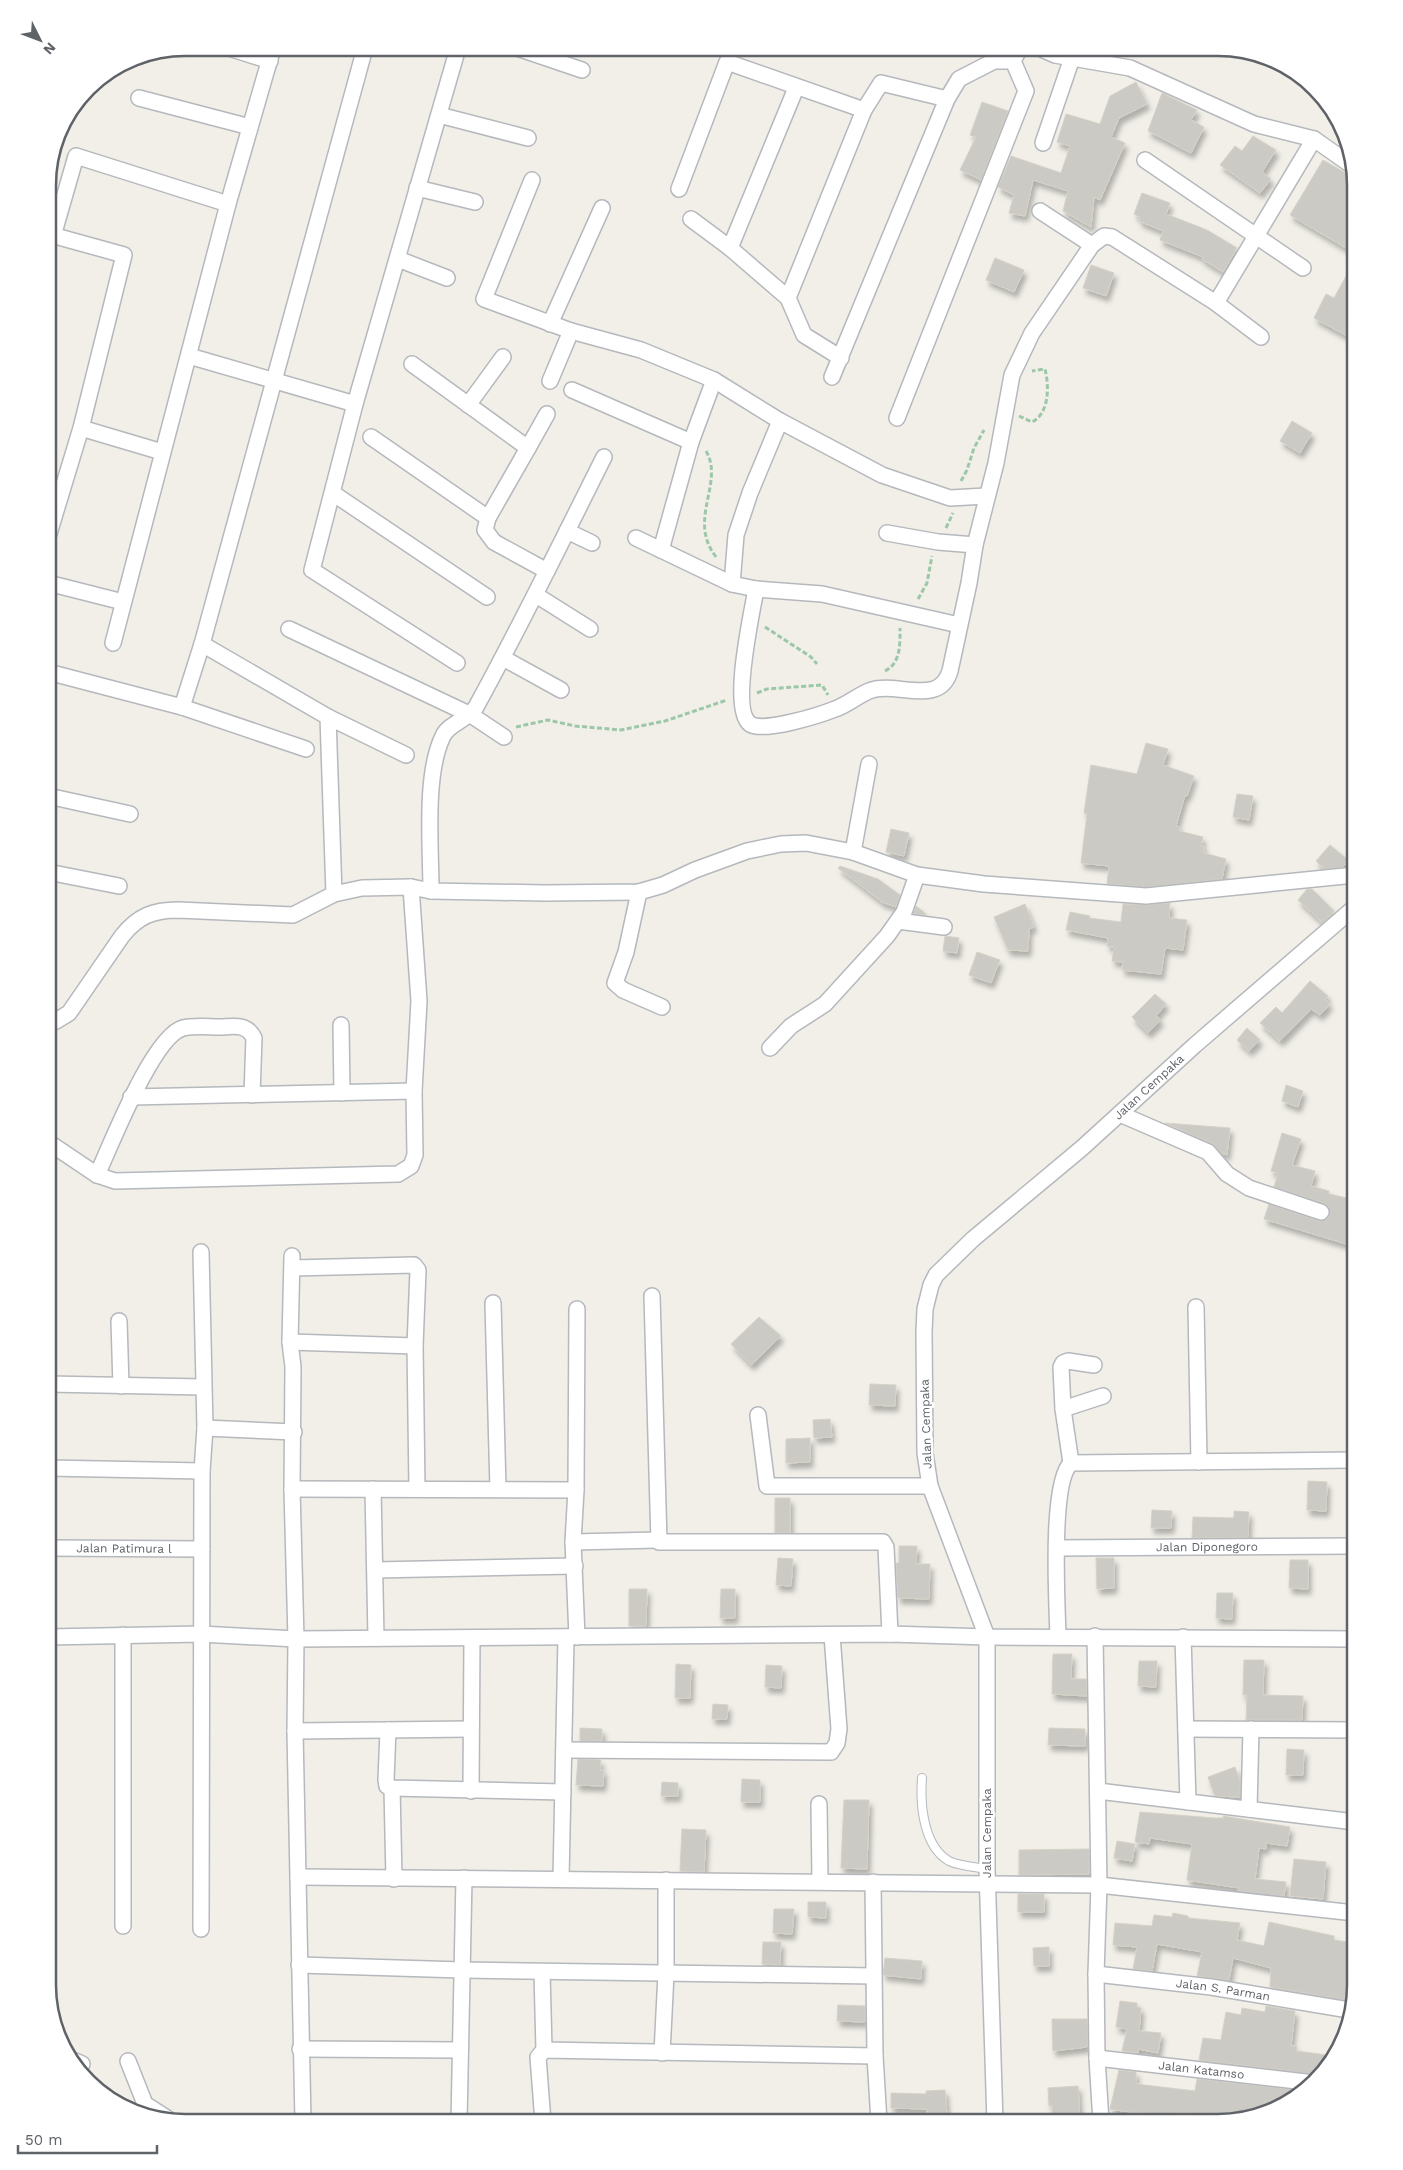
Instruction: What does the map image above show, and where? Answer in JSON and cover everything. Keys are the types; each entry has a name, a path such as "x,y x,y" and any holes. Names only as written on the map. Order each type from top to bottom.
{"street":[{"path":"113,642 228,204 271,56"},
{"path":"182,707 202,644 362,56"},
{"path":"456,56 355,404 334,494 312,570 457,664"},
{"path":"542,56 582,70"},
{"path":"832,377 947,99 959,80 994,61 1008,57"},
{"path":"897,418 1026,92 1018,57"},
{"path":"1065,57 1130,68 1254,124 1314,139 1344,160"},
{"path":"1043,143 1072,58"},
{"path":"679,189 727,62 796,88 864,110"},
{"path":"788,298 864,110 881,83 947,99"},
{"path":"730,248 796,88"},
{"path":"139,98 250,127"},
{"path":"439,115 528,138"},
{"path":"1216,303 1314,139"},
{"path":"57,214 76,156 228,204"},
{"path":"1145,160 1303,268"},
{"path":"532,180 484,299 571,331 641,350 714,380 780,421 882,475 950,498 986,496"},
{"path":"417,188 475,202"},
{"path":"550,324 602,208"},
{"path":"1040,211 1092,245"},
{"path":"692,219 730,248 788,298 804,335 841,358"},
{"path":"756,590 741,699 745,718 750,724 759,728 836,709 869,691 879,688 932,691 941,687 947,680 950,671 969,583 975,545 982,521 986,496 996,463 1012,375 1032,334 1092,245 1104,236 1110,236 1216,303 1261,337"},
{"path":"57,237 124,256 81,428 57,508"},
{"path":"398,259 447,278"},
{"path":"550,381 571,331"},
{"path":"189,356 355,404"},
{"path":"468,405 503,357"},
{"path":"412,364 528,448"},
{"path":"661,550 691,442 714,380"},
{"path":"572,390 691,442"},
{"path":"547,414 488,518 485,532 494,542 547,571"},
{"path":"732,584 736,535 750,493 780,421"},
{"path":"81,428 162,452"},
{"path":"371,438 488,518"},
{"path":"431,891 432,789 437,753 443,735 471,715 536,595 604,457"},
{"path":"334,494 486,597"},
{"path":"567,532 592,542"},
{"path":"887,533 938,542 975,545"},
{"path":"636,538 732,584 756,590 822,594 959,625"},
{"path":"57,585 123,602"},
{"path":"536,595 590,629"},
{"path":"289,629 508,733"},
{"path":"202,644 328,717 406,754"},
{"path":"503,658 561,690"},
{"path":"57,674 182,707 306,749"},
{"path":"328,717 334,894"},
{"path":"853,852 869,764"},
{"path":"57,798 130,814"},
{"path":"57,1021 69,1013 122,936 139,918 161,910 293,915 334,894 362,888 411,887 431,891 639,892 663,885 695,870 746,852 781,844 806,843 853,852 917,875 984,884 1146,896 1347,876"},
{"path":"57,874 120,886"},
{"path":"770,1048 791,1026 815,1012 831,998 887,936 908,903 917,875"},
{"path":"56,1148 97,1175 115,1182 398,1174 411,1166 415,1155 414,1092 420,1001 411,887"},
{"path":"639,892 626,952 615,983 623,990 662,1007"},
{"name":"Jalan Cempaka","path":"995,2114 987,1876 987,1637 930,1486 925,1453 924,1322 931,1285 936,1275 973,1239 1120,1114 1195,1045 1347,915"},
{"path":"898,921 944,927"},
{"path":"97,1175 131,1097 150,1064 177,1031 183,1028 241,1026 252,1033 254,1038 252,1095"},
{"path":"342,1026 342,1093"},
{"path":"131,1097 414,1092"},
{"path":"1120,1114 1208,1152 1227,1174 1249,1188 1321,1212"},
{"path":"201,1252 205,1428 202,1471 201,1929"},
{"path":"303,2113 295,1731 296,1639 292,1489 294,1432 290,1342 293,1262 414,1265 416,1267 417,1489"},
{"path":"652,1296 658,1540"},
{"path":"493,1303 498,1490"},
{"path":"1196,1307 1199,1462"},
{"path":"561,1879 564,1750 575,1566 572,1542 576,1490 577,1309"},
{"path":"119,1321 121,1386"},
{"path":"290,1342 415,1346"},
{"path":"1058,1636 1058,1512 1061,1486 1065,1471 1071,1463 1063,1408 1061,1367 1063,1363 1068,1361 1094,1365"},
{"path":"56,1384 204,1387"},
{"path":"1063,1408 1103,1396"},
{"path":"758,1415 767,1486 930,1486"},
{"path":"205,1428 294,1432"},
{"path":"1071,1463 1347,1460"},
{"path":"56,1468 202,1471"},
{"path":"292,1489 576,1490"},
{"path":"373,1489 376,1638"},
{"path":"572,1542 658,1540 660,1542 699,1543 883,1542 886,1547 890,1634"},
{"name":"Jalan Diponegoro","path":"1057,1548 1347,1546"},
{"name":"Jalan Patimura l","path":"56,1548 202,1549"},
{"path":"375,1570 575,1566"},
{"path":"56,1637 201,1634 296,1639 890,1634 987,1637 1095,1636 1347,1639"},
{"path":"122,1635 123,1926"},
{"path":"564,1750 831,1752 837,1744 839,1729 832,1635"},
{"path":"1095,1636 1099,1885 1096,1974 1097,2058 1100,2114"},
{"path":"1183,1637 1188,1802"},
{"path":"470,1791 472,1638"},
{"path":"295,1731 470,1729"},
{"path":"1186,1729 1347,1730"},
{"path":"1249,1809 1251,1729"},
{"path":"388,1730 386,1780 388,1786 392,1788 563,1792"},
{"path":"392,1788 394,1879"},
{"path":"1098,1791 1347,1821"},
{"path":"819,1804 820,1881"},
{"path":"298,1877 873,1882 987,1876 1099,1885 1347,1912"},
{"path":"459,2113 464,1878"},
{"path":"662,2053 666,1974 666,1880"},
{"path":"873,1882 875,2056 878,2114"},
{"path":"299,1965 542,1972 874,1976"},
{"path":"542,1972 544,2050"},
{"name":"Jalan S. Parman","path":"1096,1974 1211,1987 1344,2009"},
{"path":"300,2049 460,2050"},
{"path":"543,2113 538,2056 544,2050 875,2056"},
{"name":"Jalan Katamso","path":"1097,2058 1302,2082"},
{"path":"128,2061 145,2104 153,2109"}],"lane":[{"path":"922,1778 923,1816 932,1842 950,1862 987,1876"}],"path":[{"path":"1006,410 1032,422 1037,420 1048,394 1045,369"},
{"path":"508,733 548,720 575,726 621,730 666,721 732,698 741,699 767,689 822,685 836,709"}],"building":[{"path":"1136,82 1147,104 1119,118 1111,137 1125,143 1100,200 1094,197 1091,227 1063,211 1068,191 1033,180 1025,216 1009,213 1014,195 998,187 1011,156 1061,173 1070,146 1057,142 1066,114 1100,124 1110,96"},
{"path":"1162,93 1197,110 1191,120 1204,127 1191,153 1148,131"},
{"path":"982,102 1008,111 981,180 960,170 976,137 970,135"},
{"path":"1253,136 1276,150 1262,172 1271,179 1260,193 1220,165 1235,146 1242,151"},
{"path":"1323,160 1346,173 1347,249 1290,215"},
{"path":"1142,193 1170,203 1166,214 1207,230 1237,248 1223,272 1202,259 1203,257 1160,240 1163,231 1139,221 1140,217 1134,214"},
{"path":"995,258 1024,270 1014,292 986,280"},
{"path":"1091,265 1114,273 1106,296 1083,288"},
{"path":"1347,274 1347,336 1314,318 1326,294 1334,298"},
{"path":"1292,421 1312,433 1300,453 1280,441"},
{"path":"1146,743 1168,749 1163,765 1194,776 1187,796 1185,795 1176,826 1180,827 1179,831 1203,837 1201,846 1204,846 1204,853 1226,859 1222,879 1146,887 1107,884 1109,866 1081,863 1087,814 1084,813 1091,765 1137,774"},
{"path":"1237,794 1253,796 1249,820 1233,817"},
{"path":"891,829 909,833 904,856 886,852"},
{"path":"1330,845 1347,859 1343,867 1325,869 1316,861"},
{"path":"840,866 878,879 900,895 896,907 882,902 838,868"},
{"path":"1307,889 1312,889 1334,911 1323,923 1298,900"},
{"path":"1170,903 1169,918 1187,920 1183,950 1165,948 1161,974 1122,970 1123,962 1112,961 1114,947 1107,946 1108,938 1066,930 1070,912 1090,916 1089,918 1121,922 1123,904 1147,905"},
{"path":"1025,904 1034,927 1029,929 1028,951 1008,950 994,917"},
{"path":"916,906 925,913 925,915 913,914"},
{"path":"945,936 959,938 957,953 943,951"},
{"path":"977,952 1000,960 991,983 969,975"},
{"path":"1310,981 1328,996 1325,1000 1330,1004 1320,1015 1311,1009 1280,1041 1260,1023 1276,1007 1282,1013"},
{"path":"1155,994 1166,1004 1156,1016 1161,1020 1148,1033 1132,1017"},
{"path":"1247,1028 1260,1040 1249,1051 1237,1040"},
{"path":"1286,1085 1303,1091 1298,1107 1282,1101"},
{"path":"1165,1123 1230,1128 1227,1155 1221,1153 1212,1143"},
{"path":"1282,1133 1301,1139 1292,1165 1315,1171 1311,1186 1329,1191 1329,1194 1347,1198 1347,1244 1264,1219 1269,1204 1319,1221 1327,1219 1330,1214 1328,1206 1324,1203 1274,1187 1278,1173 1271,1171"},
{"path":"759,1317 781,1336 751,1365 731,1344"},
{"path":"870,1384 896,1385 895,1406 869,1405"},
{"path":"830,1419 832,1437 814,1438 813,1420"},
{"path":"810,1438 810,1462 786,1463 786,1439"},
{"path":"1308,1481 1327,1482 1326,1511 1307,1510"},
{"path":"775,1498 790,1498 790,1533 775,1533"},
{"path":"1152,1510 1172,1511 1171,1528 1151,1528"},
{"path":"1234,1511 1249,1512 1248,1537 1192,1538 1193,1517 1234,1518"},
{"path":"899,1546 917,1546 916,1564 930,1564 929,1599 898,1598 896,1563 899,1563"},
{"path":"778,1558 793,1559 791,1586 776,1585"},
{"path":"1096,1558 1114,1558 1114,1588 1097,1589"},
{"path":"1290,1560 1308,1560 1308,1589 1289,1588"},
{"path":"629,1589 647,1589 646,1626 629,1626"},
{"path":"721,1589 735,1589 735,1618 720,1618"},
{"path":"1217,1593 1233,1593 1232,1619 1216,1618"},
{"path":"1053,1654 1072,1654 1071,1679 1086,1679 1087,1696 1052,1694"},
{"path":"1244,1660 1264,1660 1263,1695 1303,1696 1302,1720 1246,1720 1247,1695 1243,1695"},
{"path":"1139,1661 1157,1661 1156,1687 1138,1686"},
{"path":"676,1664 691,1665 690,1698 675,1698"},
{"path":"766,1665 782,1666 781,1688 765,1687"},
{"path":"713,1704 728,1705 727,1719 712,1719"},
{"path":"580,1728 602,1729 602,1741 580,1741"},
{"path":"1049,1728 1085,1729 1085,1746 1048,1745"},
{"path":"1287,1749 1304,1750 1303,1775 1286,1775"},
{"path":"578,1759 601,1760 600,1770 604,1770 603,1786 576,1785"},
{"path":"1235,1767 1240,1781 1240,1797 1215,1796 1208,1777"},
{"path":"742,1779 760,1780 760,1802 741,1802"},
{"path":"662,1782 678,1783 678,1796 661,1796"},
{"path":"844,1800 869,1800 867,1869 841,1868"},
{"path":"1140,1812 1214,1818 1224,1818 1223,1816 1290,1827 1287,1846 1266,1843 1266,1849 1259,1848 1255,1879 1286,1882 1284,1896 1238,1891 1239,1888 1187,1880 1192,1844 1150,1838 1149,1844 1135,1842"},
{"path":"682,1829 706,1830 704,1872 680,1871"},
{"path":"1117,1841 1135,1844 1132,1861 1114,1858"},
{"path":"1089,1849 1089,1874 1019,1875 1019,1850"},
{"path":"1294,1859 1326,1862 1323,1899 1290,1896"},
{"path":"1018,1894 1044,1894 1044,1912 1018,1912"},
{"path":"808,1902 826,1902 826,1918 808,1917"},
{"path":"774,1909 794,1909 792,1934 773,1933"},
{"path":"1173,1913 1188,1916 1188,1918 1240,1923 1237,1940 1264,1946 1269,1922 1334,1936 1334,1940 1347,1942 1345,2000 1270,1987 1271,1968 1233,1958 1229,1980 1197,1976 1202,1952 1157,1944 1152,1971 1133,1969 1137,1947 1113,1945 1115,1923 1152,1926 1154,1915 1172,1917"},
{"path":"763,1942 781,1942 780,1965 762,1964"},
{"path":"1049,1947 1049,1966 1034,1966 1033,1948"},
{"path":"885,1958 922,1961 921,1979 883,1975"},
{"path":"1120,2001 1137,2003 1137,2007 1141,2008 1139,2031 1161,2033 1158,2053 1138,2049 1138,2053 1122,2051 1127,2029 1116,2027"},
{"path":"838,2005 865,2006 865,2022 837,2021"},
{"path":"1266,2006 1295,2011 1291,2046 1297,2046 1296,2051 1325,2055 1310,2075 1199,2060 1203,2038 1221,2040 1226,2012 1241,2015 1242,2008 1265,2012"},
{"path":"1052,2019 1087,2019 1087,2047 1053,2051"},
{"path":"1119,2070 1136,2072 1136,2084 1195,2091 1197,2079 1292,2089 1267,2104 1235,2113 1172,2112 1172,2114 1157,2114 1110,2109"},
{"path":"1078,2086 1080,2114 1052,2114 1052,2105 1049,2106 1048,2088"},
{"path":"945,2090 947,2114 928,2114 927,2109 891,2108 891,2093 926,2094 926,2091"}]}
